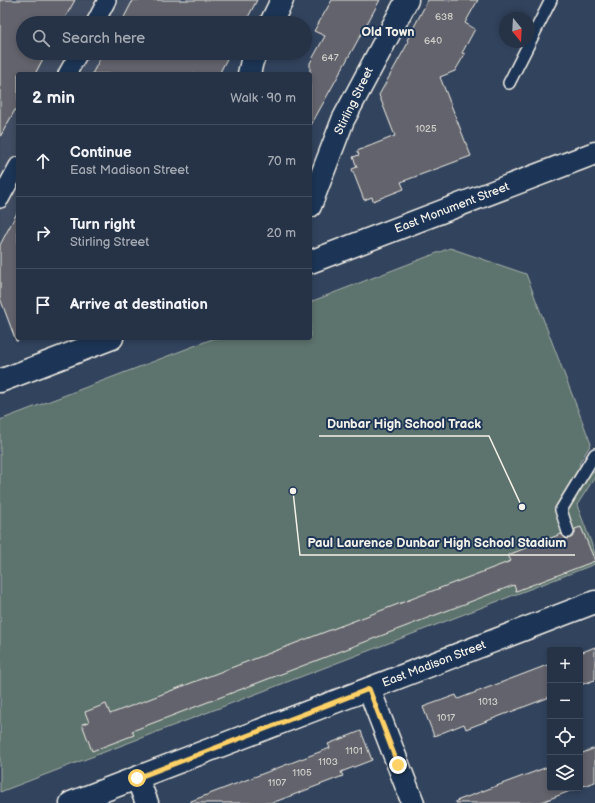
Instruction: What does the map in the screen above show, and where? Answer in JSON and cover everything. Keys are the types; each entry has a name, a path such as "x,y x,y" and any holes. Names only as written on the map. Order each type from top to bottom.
{"main road":[{"path":"274,16 282,0"},
{"name":"Stirling Street","path":"312,201 343,120 407,0"},
{"path":"249,72 252,60"},
{"name":"East Monument Street","path":"312,261 595,153"},
{"path":"0,381 107,340"},
{"name":"East Madison Street","path":"72,803 595,602"},
{"path":"369,689 413,803"},
{"path":"137,778 147,803"}],"street":[{"path":"99,16 107,0"},
{"path":"68,72 75,60"},
{"path":"0,200 16,170"}],"lane":[{"path":"509,84 551,0"},
{"path":"568,532 560,510 595,454"}],"shaded area":[{"path":"0,0 249,0 239,16 16,16 16,60 225,60 222,72 16,72 16,323 0,287"}],"green space":[{"path":"450,248 526,274 591,444 579,464 595,472 595,477 577,505 595,553 595,564 0,792 0,420 210,340 312,340 312,301"}],"building":[{"path":"0,0 75,0 66,16 16,16 16,60 42,60 36,72 16,72 16,110 0,137"},
{"path":"133,0 257,0 249,16 125,16"},
{"path":"332,0 380,0 312,123 312,72 310,72 310,63 325,36 314,31"},
{"path":"428,0 478,0 465,23 475,29 462,53 465,54 455,71 440,77 471,156 401,182 404,189 373,201 372,197 364,200 352,169 357,167 353,157 359,155 357,151 395,136 379,95 409,41 407,40"},
{"path":"99,60 226,60 220,72 93,72"},
{"path":"16,215 16,340 18,341 16,341 0,298 0,245"},
{"path":"581,527 595,561 516,591 514,585 132,731 134,735 92,751 82,724 89,722 85,712 106,704 110,714 511,561 508,555 561,534 566,539 570,538 575,534 575,529"},
{"path":"595,647 595,680 583,684 583,683 583,652"},
{"path":"547,665 547,698 466,729 464,724 434,736 423,707 456,695 458,699"},
{"path":"361,731 372,760 341,772 343,776 272,803 191,803 191,801 330,748 328,744"},
{"path":"595,748 595,782 583,786 583,755 583,753"},
{"path":"547,767 547,791 570,791 539,803 456,803 456,801"}],"place":[{"name":"Paul Laurence Dunbar High School Stadium","path":"293,491"},
{"name":"Dunbar High School Track","path":"522,507"}],"district":[{"name":"Old Town","path":"388,32"}],"route":[{"path":"137,778 369,689 398,765"}]}
